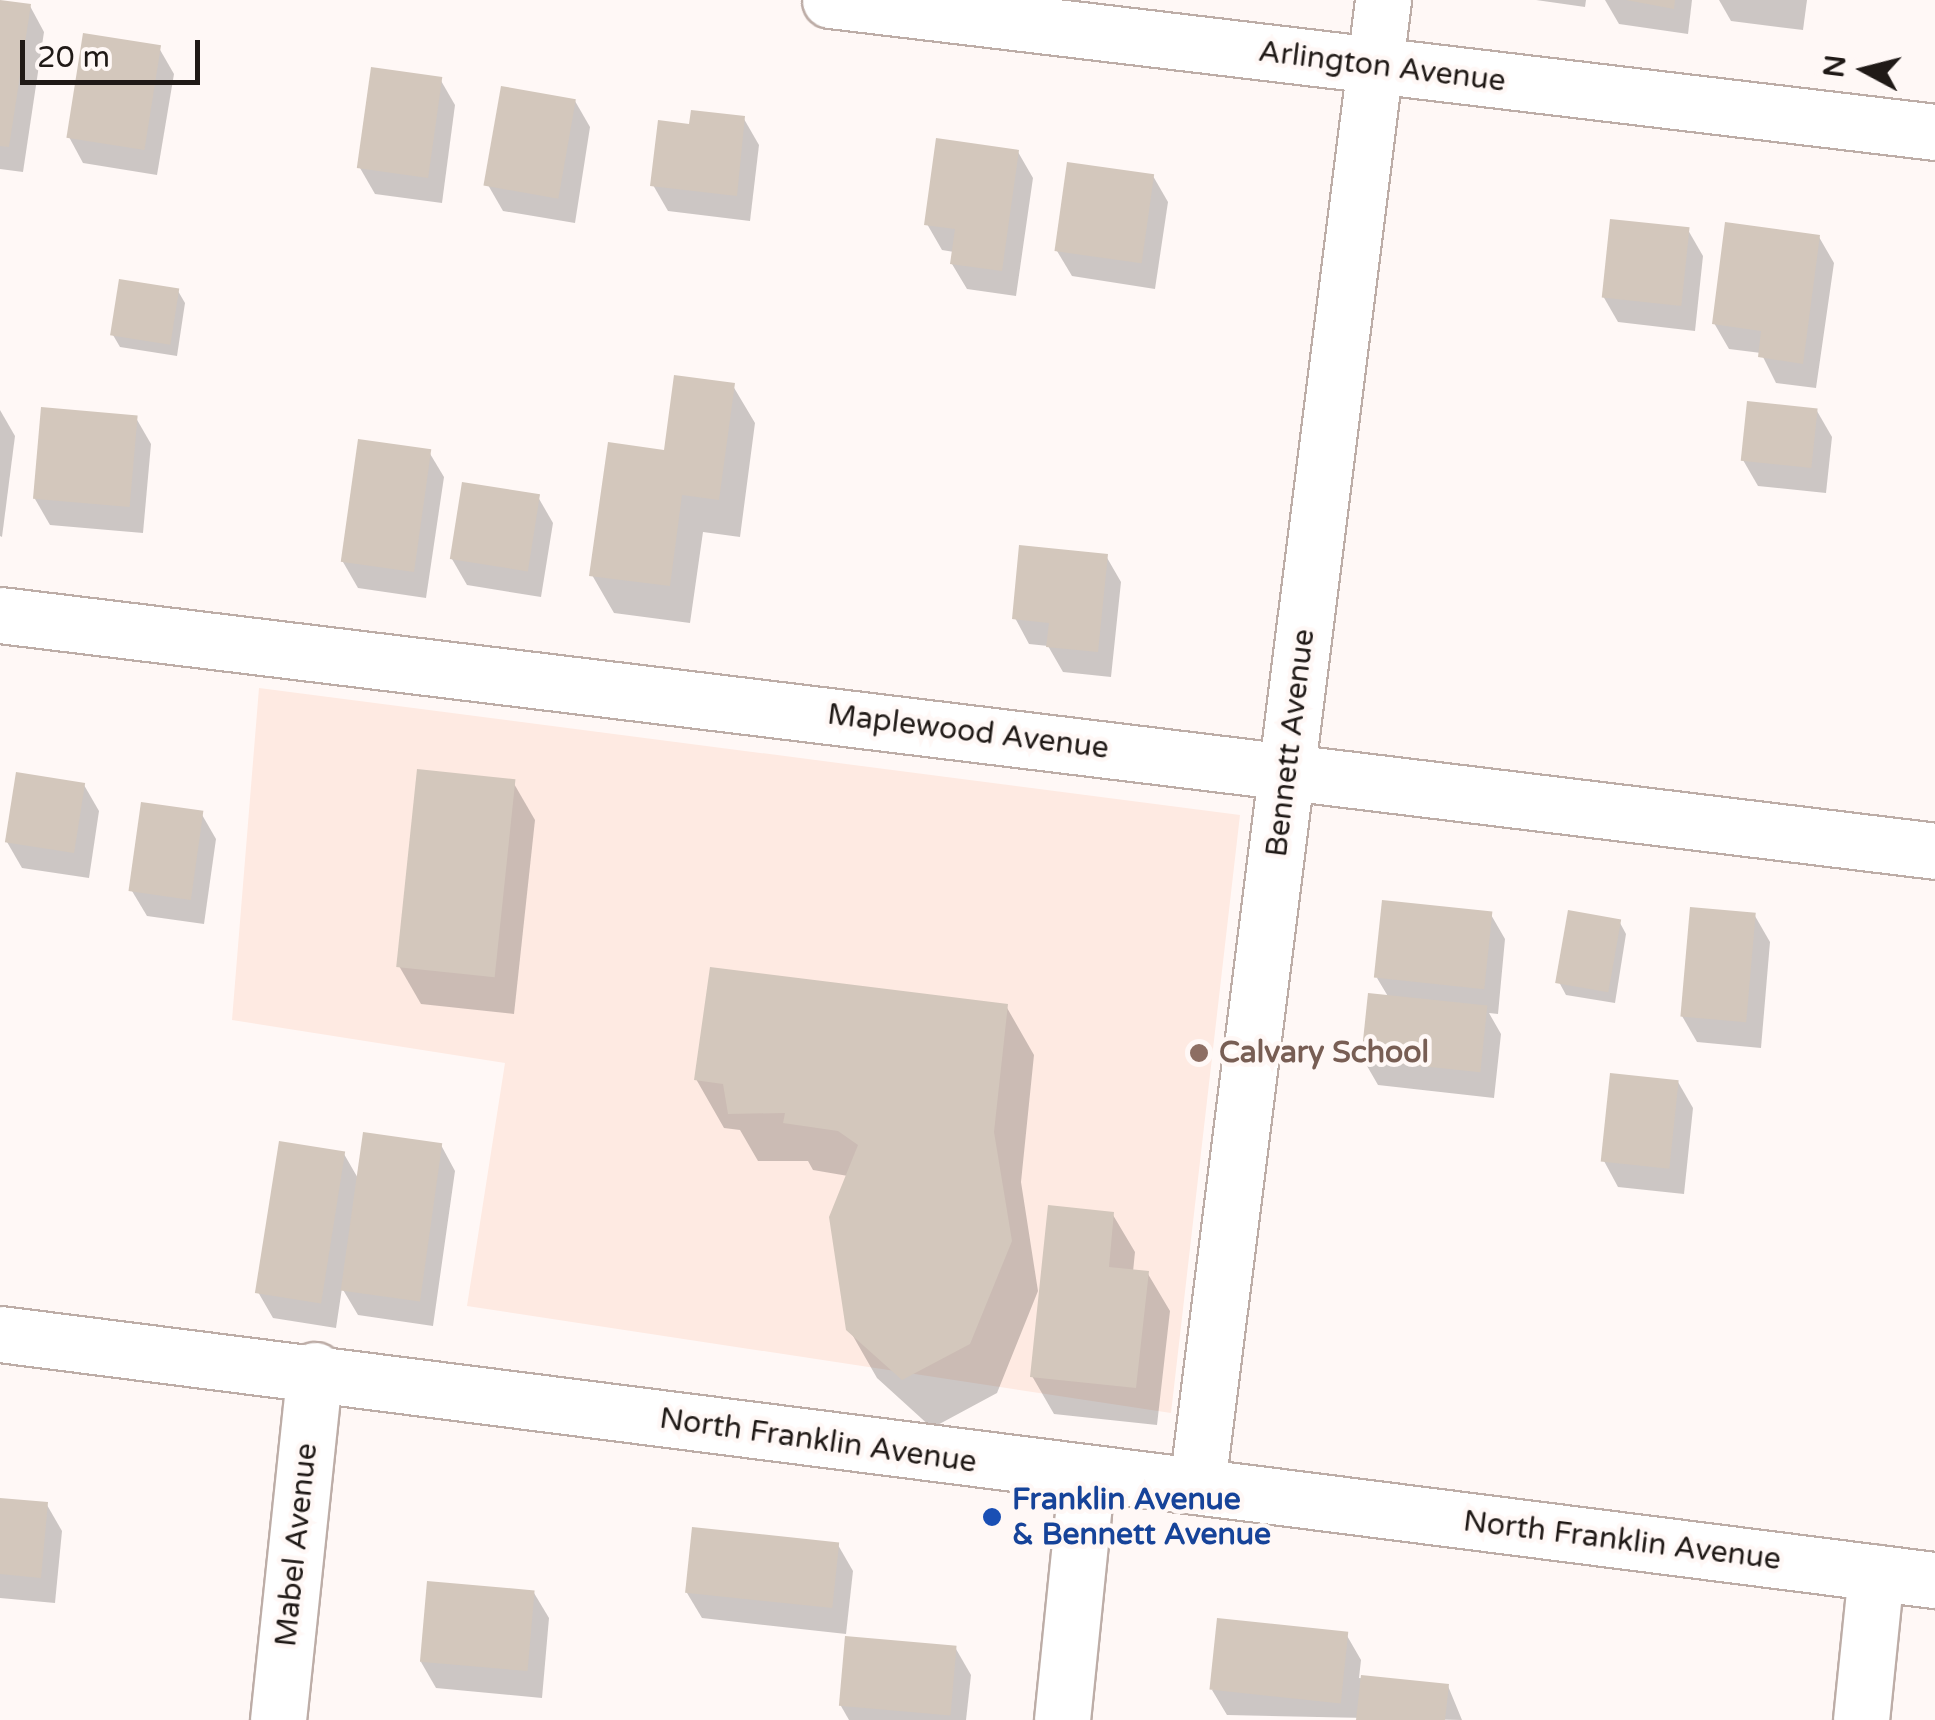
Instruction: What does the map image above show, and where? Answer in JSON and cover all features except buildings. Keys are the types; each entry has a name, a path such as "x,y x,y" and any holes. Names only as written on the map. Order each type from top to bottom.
{"street":[{"name":"Arlington Avenue","path":"830,0 1935,132"},
{"name":"Bennett Avenue","path":"1197,1485 1383,0"},
{"name":"Maplewood Avenue","path":"0,615 1935,852"},
{"name":"North Franklin Avenue","path":"0,1334 316,1370 1087,1475 1197,1485 1935,1580"},
{"name":"Mabel Avenue","path":"278,1720 316,1370"},
{"path":"1062,1720 1087,1475"},
{"path":"1862,1720 1876,1573"}],"shaded area":[{"path":"259,688 1240,815 1171,1413 467,1306 505,1063 232,1020"}],"place":[{"name":"Calvary School","path":"1199,1053"},
{"name":"Franklin Avenue & Bennett Avenue","path":"992,1517"}]}
